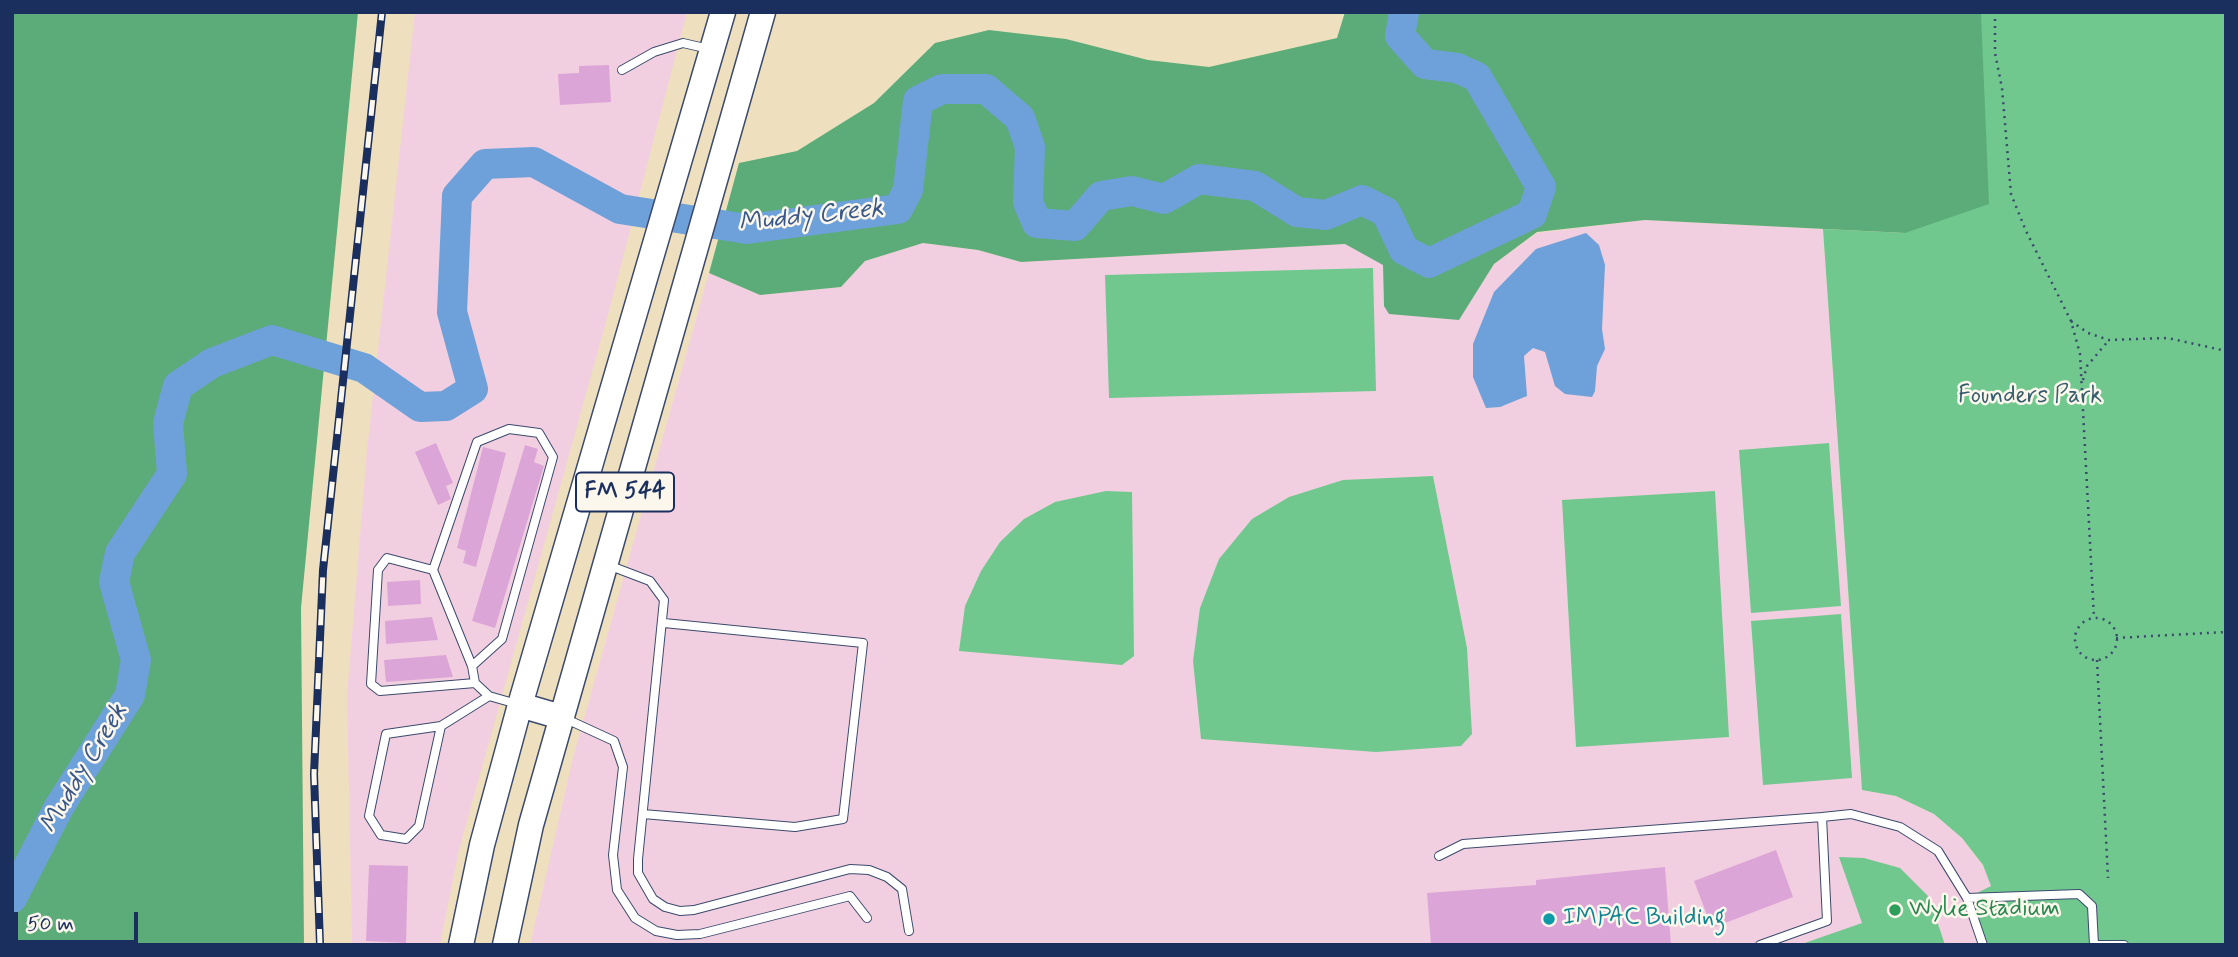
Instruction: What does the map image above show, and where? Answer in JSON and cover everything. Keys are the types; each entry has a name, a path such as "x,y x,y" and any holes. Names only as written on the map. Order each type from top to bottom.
{"main road":[{"name":"FM 544","path":"461,945 482,845 520,705 723,12"},
{"name":"FM 544","path":"505,945 531,825 763,12"},
{"path":"520,705 561,717"}],"lane":[{"path":"622,70 654,52 683,43 712,49"},
{"path":"472,666 502,639 553,457 539,433 509,429 477,442 433,570 472,666 475,683 489,696 520,705"},
{"path":"433,570 387,558 378,570 371,684 380,691 475,683"},
{"path":"605,564 639,576 659,589 664,600 638,873 643,888 665,907 680,911 694,910 850,869 869,870 887,877 902,888 909,931"},
{"path":"643,814 795,827 843,819 863,643 664,622"},
{"path":"441,726 419,826 407,839 380,835 369,817 386,734 441,726 489,696"},
{"path":"561,717 614,741 623,767 613,856 617,890 635,918 656,931 677,935 700,934 850,896 867,918"},
{"path":"1439,856 1463,844 1851,814 1900,827 1938,851 1967,898 1983,945"},
{"path":"1759,945 1827,921 1822,817"},
{"path":"1967,898 2079,894 2092,906 2095,945 2124,945"}],"path":[{"path":"1995,12 1995,53 2011,194 2026,231 2071,321 2080,354 2094,618"},
{"path":"2071,321 2088,333 2109,340 2168,338 2226,351"},
{"path":"2082,382 2087,366 2109,340"},
{"path":"2094,618 2108,622 2116,638 2112,653 2097,660 2081,655 2075,643 2081,624 2094,618"},
{"path":"2116,638 2226,632"},
{"path":"2097,660 2108,877"}],"shaded area":[{"path":"415,12 687,12 608,315 459,850 440,945 352,945 347,695 367,450"},
{"path":"1645,220 1823,229 1862,790 1896,796 1934,814 1962,838 1983,866 1992,886 2140,945 530,945 573,758 709,273 760,295 841,287 865,261 923,243 978,250 1021,262 1345,244 1383,264 1384,306 1458,320 1494,264 1537,233"}],"green space":[{"path":"12,12 358,12 301,608 304,945 12,945"},
{"path":"1345,12 1981,12 1989,204 1905,233 1645,220 1537,232 1494,264 1459,320 1389,314 1384,306 1383,265 1345,244 1021,262 978,250 923,243 865,261 841,287 760,295 709,273 739,163 797,151 874,103 935,43 989,30 1066,39 1148,60 1209,67 1337,38"},
{"name":"Founders Park","path":"1981,12 2226,12 2226,945 1983,945 1967,898 1991,886 1983,865 1962,838 1934,814 1896,796 1862,790 1823,229 1905,233"},
{"path":"1373,268 1376,391 1109,398 1105,275"},
{"path":"1829,443 1841,606 1751,613 1739,450"},
{"path":"1433,476 1467,648 1472,734 1461,746 1376,752 1201,739 1193,661 1200,608 1219,559 1252,519 1289,497 1343,480"},
{"path":"1106,491 1132,492 1134,656 1122,665 959,651 965,606 981,571 1000,542 1024,519 1055,502"},
{"path":"1715,491 1729,737 1576,747 1562,500"},
{"path":"1841,614 1852,778 1763,785 1751,621"},
{"name":"Wylie Stadium","path":"1839,857 1864,858 1900,868 1929,897 1945,945 1799,945 1862,923"}],"water":[{"path":"1586,233 1599,245 1605,265 1602,329 1605,349 1597,366 1592,397 1565,394 1555,386 1545,352 1533,348 1524,356 1527,396 1500,407 1486,408 1473,377 1473,344 1494,292 1536,249"}],"building":[{"path":"609,65 611,102 560,105 558,74 579,73 579,66"},
{"path":"436,443 453,483 446,486 451,499 438,505 415,452"},
{"path":"525,445 538,449 534,462 544,466 495,628 472,621"},
{"path":"483,447 506,453 476,567 463,563 466,551 457,548"},
{"path":"420,580 421,604 388,606 387,582"},
{"path":"432,617 438,640 386,644 385,621"},
{"path":"446,655 453,677 386,682 384,660"},
{"path":"1776,850 1793,897 1712,928 1694,881"},
{"path":"369,865 408,866 406,943 366,941"},
{"name":"IMPAC Building","path":"1665,867 1671,945 1431,945 1427,893 1536,885 1536,880"}],"waterway":[{"name":"Muddy Creek","path":"12,898 59,807 130,695 136,660 114,582 120,553 172,474 168,423 178,386 212,363 272,340 364,368 420,407 446,406 473,389 452,312 457,196 485,164 534,162 620,209 747,229 898,209 908,190 918,101 942,89 986,89 1020,118 1030,147 1028,202 1037,223 1075,226 1101,196 1132,191 1164,199 1199,179 1255,186 1297,212 1326,215 1362,200 1386,212 1404,250 1429,263 1532,214 1541,187 1477,77 1457,68 1425,64 1400,36 1404,12"}],"railway":[{"path":"320,945 314,774 323,570 382,12"}],"place":[{"name":"Wylie Stadium","path":"1895,910"},
{"name":"IMPAC Building","path":"1549,919"}]}
